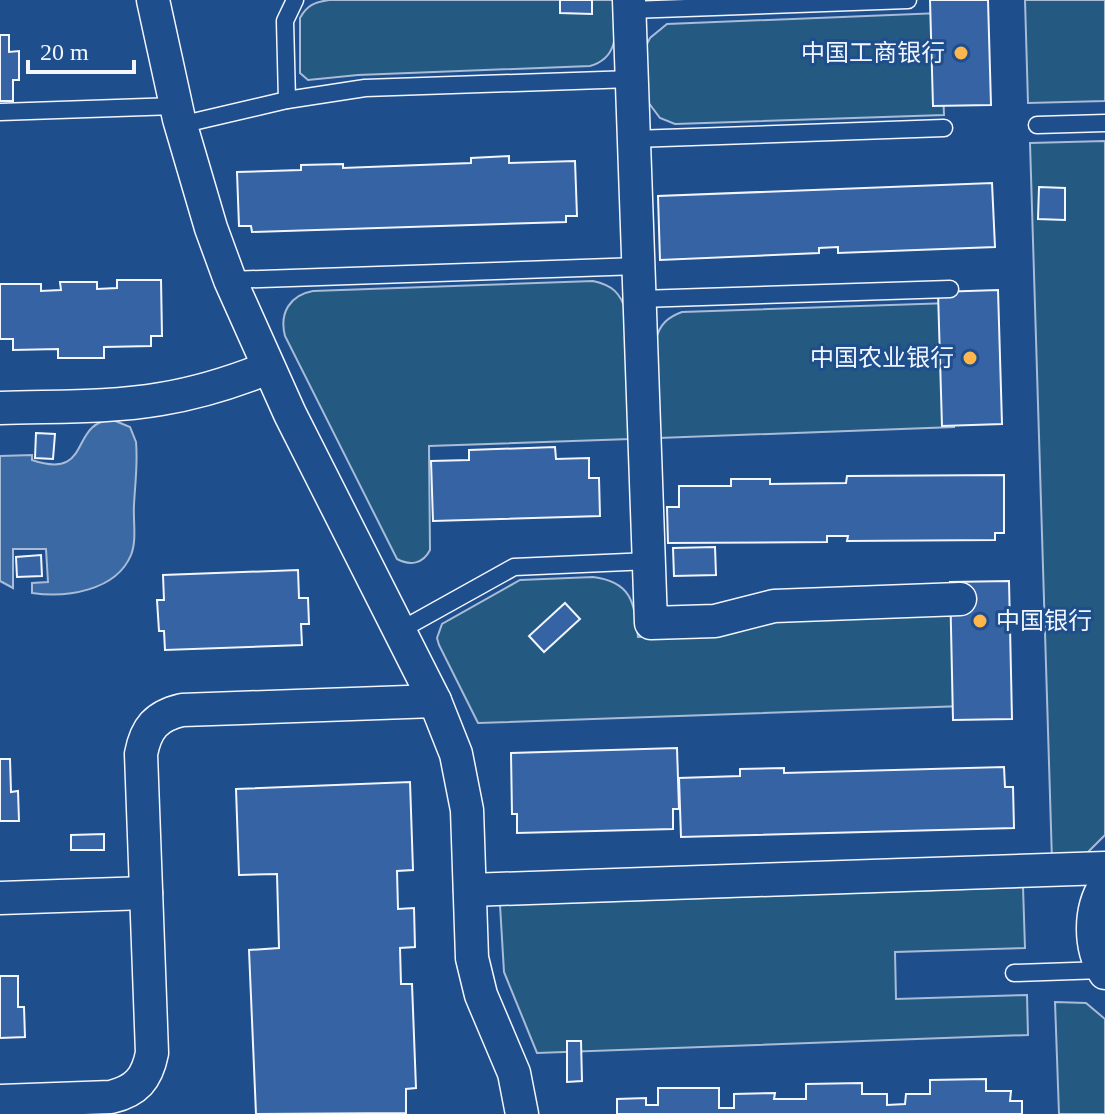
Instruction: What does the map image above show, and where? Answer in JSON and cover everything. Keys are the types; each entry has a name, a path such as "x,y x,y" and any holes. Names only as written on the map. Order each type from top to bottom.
{"street":[{"path":"153,0 178,115 202,201 230,280 268,368 435,701 456,754 464,784 472,958 481,995 514,1073 522,1114"},
{"path":"630,5 651,623 715,621 774,606 960,599"},
{"path":"0,408 127,404 161,399 236,381 268,368"},
{"path":"0,1101 111,1097 127,1093 140,1084 149,1070 152,1053 141,754 144,737 152,724 166,714 182,710 435,701"},
{"path":"470,890 1105,868"},
{"path":"1104,971 1092,931 1098,896 1105,885"},
{"path":"0,898 146,893"}],"lane":[{"path":"287,100 284,29 287,13 295,0"},
{"path":"630,5 908,0"},
{"path":"0,112 178,115 365,88 632,79"},
{"path":"1037,125 1105,123"},
{"path":"634,139 944,128"},
{"path":"230,280 639,266"},
{"path":"640,299 950,289"},
{"path":"399,631 514,567 649,561"},
{"path":"1014,973 1104,971"}],"shaded area":[{"path":"329,0 615,0 616,30 607,56 590,66 358,75 308,80 300,73 300,18 312,5"},
{"path":"1025,0 1105,0 1105,101 1028,103"},
{"path":"940,13 944,115 675,124 660,118 648,102 646,46 650,38 667,24"},
{"path":"1105,141 1105,835 1084,856 1052,861 1030,143"},
{"path":"593,281 615,291 626,312 630,439 429,446 430,550 416,562 397,559 285,336 284,320 288,306 298,296 313,291"},
{"path":"950,303 954,427 659,438 656,339 662,325 677,314"},
{"path":"113,420 130,427 136,442 134,543 124,567 114,577 89,589 60,594 32,593 32,583 48,582 46,549 13,549 13,588 0,581 0,456 32,455 32,460 64,463 73,457 90,430 99,423"},
{"path":"593,577 624,589 633,605 638,637 721,634 764,622 961,613 964,706 478,723 439,645 437,638 442,624 520,580"},
{"path":"1023,887 1025,948 895,952 896,999 1027,995 1028,1035 537,1053 504,972 500,905"},
{"path":"1055,1002 1086,1003 1105,1019 1105,1114 1059,1114"}],"building":[{"path":"560,0 592,0 592,14 560,13"},
{"name":"中国工商银行","path":"930,0 988,0 991,105 933,106"},
{"path":"0,35 9,35 9,52 19,51 19,80 13,80 13,101 0,101"},
{"path":"509,156 509,163 575,161 577,216 566,216 566,222 252,232 251,226 239,226 237,172 301,170 301,165 343,164 343,168 471,163 471,158"},
{"path":"992,183 995,247 838,253 838,247 819,248 819,253 660,260 658,196"},
{"path":"1039,187 1065,188 1065,220 1038,219"},
{"path":"117,280 161,280 162,336 151,336 151,346 104,347 104,358 58,358 58,349 13,350 13,339 0,339 0,284 41,284 41,291 61,290 60,282 97,282 97,289 117,288"},
{"name":"中国农业银行","path":"998,290 1002,424 942,426 938,292"},
{"path":"36,433 55,434 53,459 35,458"},
{"path":"555,447 556,459 589,458 589,478 599,478 600,516 433,521 431,461 469,460 469,450"},
{"path":"1004,475 1004,533 995,533 995,540 847,541 848,536 827,536 827,542 668,543 667,507 679,507 679,486 731,486 731,479 770,479 770,484 846,483 847,476"},
{"path":"715,547 716,575 674,576 673,548"},
{"path":"41,555 42,576 17,577 16,557"},
{"path":"298,570 299,598 308,598 309,624 301,624 302,645 165,650 164,631 159,631 157,600 164,600 163,575"},
{"name":"中国银行","path":"1009,581 1012,719 953,720 950,582"},
{"path":"565,603 580,619 544,652 529,636"},
{"path":"677,748 679,809 673,809 673,829 517,833 517,814 512,814 511,753"},
{"path":"0,759 10,759 11,792 18,791 19,821 0,821"},
{"path":"1004,767 1005,787 1013,787 1014,828 681,837 679,778 740,776 740,769 784,768 784,773"},
{"path":"410,782 413,870 397,871 398,909 414,908 415,947 400,948 401,984 412,984 416,1088 406,1089 406,1113 256,1114 249,950 279,948 277,874 239,875 236,789"},
{"path":"104,834 104,850 71,850 71,835"},
{"path":"0,976 18,976 18,1007 24,1007 25,1037 0,1038"},
{"path":"567,1041 581,1041 582,1081 567,1082"},
{"path":"986,1079 986,1091 1011,1091 1010,1101 1022,1101 1022,1114 617,1114 617,1099 646,1098 646,1105 658,1105 658,1088 719,1088 719,1108 734,1108 734,1094 775,1093 774,1099 806,1099 806,1084 862,1083 862,1094 887,1094 887,1105 905,1104 906,1094 930,1094 930,1080"}],"place":[{"name":"中国工商银行","path":"961,53"},
{"name":"中国农业银行","path":"970,358"},
{"name":"中国银行","path":"980,621"}]}
